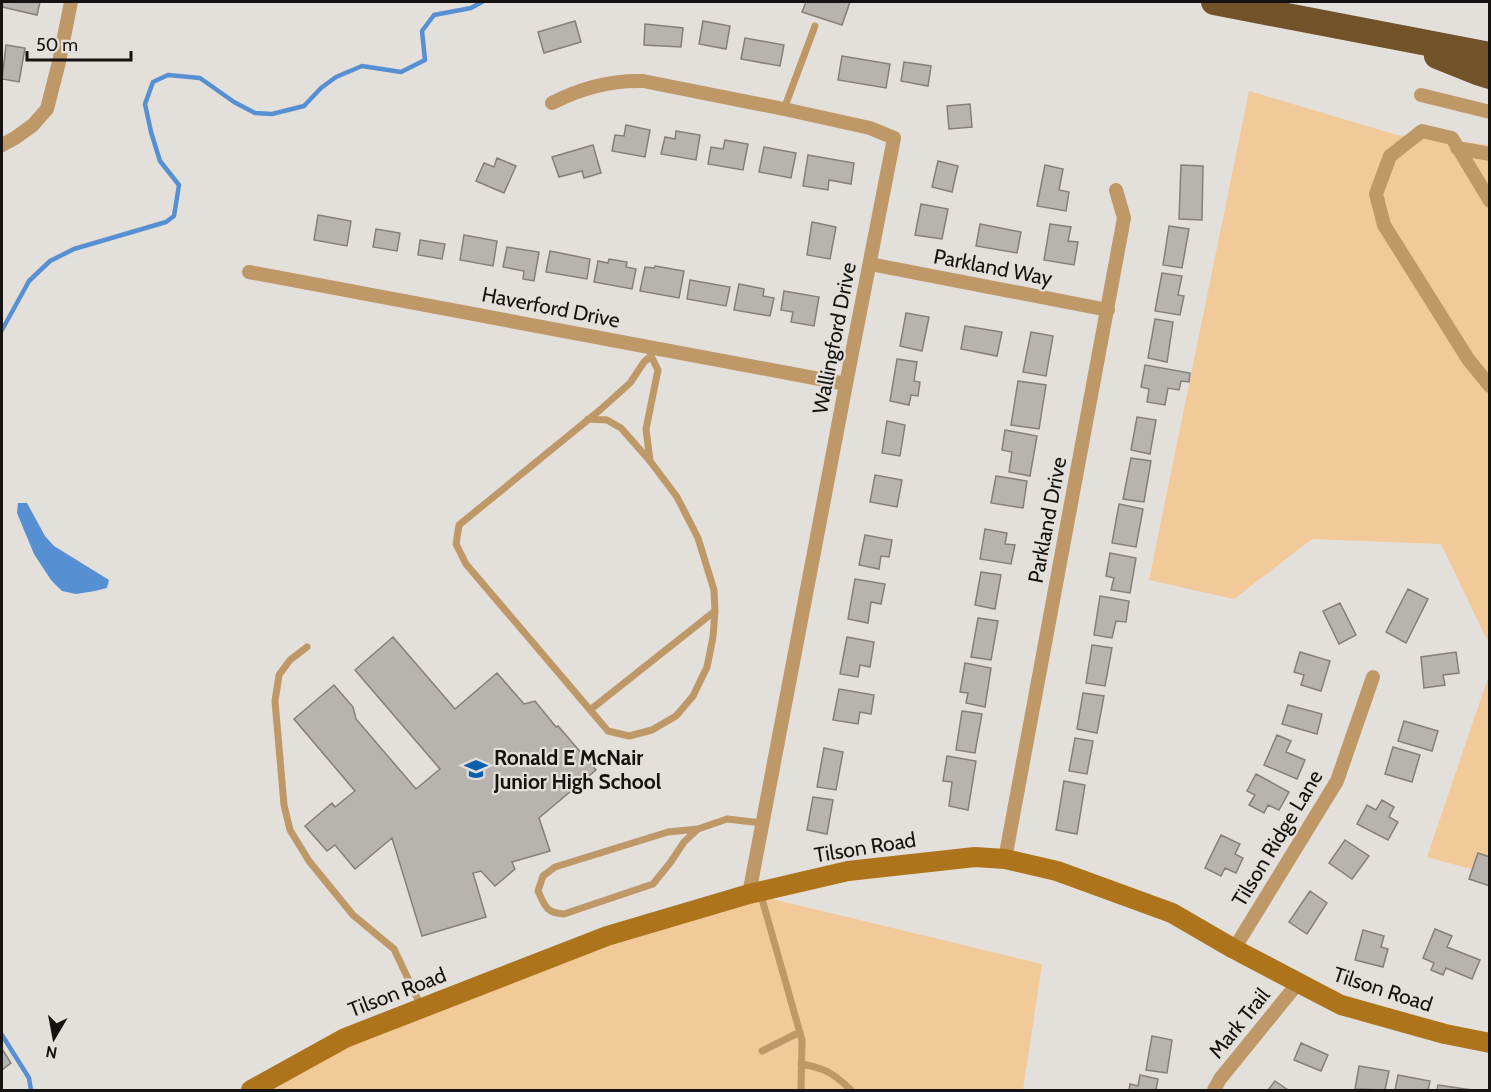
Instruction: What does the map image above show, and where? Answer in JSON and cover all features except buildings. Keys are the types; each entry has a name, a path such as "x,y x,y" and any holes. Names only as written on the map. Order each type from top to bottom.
{"highway":[{"path":"1214,2 1490,55"},
{"path":"1387,36 1490,76"}],"street":[{"path":"2,145 33,125 47,108 71,2"},
{"name":"Wallingford Drive","path":"552,103 567,95 597,85 643,81 870,128 894,138 762,823 754,893"},
{"path":"1421,95 1490,112"},
{"path":"1490,201 1452,138 1422,131 1390,156 1376,194 1384,225 1468,359 1490,386"},
{"path":"1458,147 1490,154"},
{"name":"Parkland Drive","path":"1005,859 1124,218 1116,190"},
{"name":"Parkland Way","path":"870,264 1108,310"},
{"name":"Haverford Drive","path":"249,272 652,352 846,384"},
{"name":"Tilson Ridge Lane","path":"1234,949 1337,781 1373,677"},
{"name":"Tilson Road","path":"251,1090 345,1038 607,936 754,893 848,871 975,857 1005,859 1057,871 1172,912 1234,949 1341,1005 1445,1034 1490,1043"},
{"name":"Mark Trail","path":"1214,1090 1220,1079 1298,983"}],"lane":[{"path":"784,109 815,26"},
{"path":"588,419 607,420 621,428 677,497 698,538 714,590 713,637 707,667 693,696 676,716 652,730 629,736 608,731 466,564 456,544 459,525 630,382 652,352"},
{"path":"650,461 646,429 658,370 652,352"},
{"path":"590,710 715,611"},
{"path":"308,647 290,660 279,675 274,701 284,805 290,830 309,861 353,915 394,949 422,1008"},
{"path":"698,829 684,842 653,884 564,914 555,914 547,910 538,891 543,876 555,867 668,832 698,829 727,819 762,823"},
{"path":"754,893 802,1040 801,1090"},
{"path":"762,1051 800,1032"},
{"path":"801,1064 814,1066 835,1075 851,1090"}],"shaded area":[{"path":"1249,91 1397,135 1489,145 1489,644 1441,544 1312,539 1234,599 1149,580"},
{"path":"1489,675 1489,874 1427,857"},
{"path":"752,894 1042,964 1023,1090 260,1090 479,975"}],"water":[{"path":"18,503 27,503 45,536 54,546 109,580 107,588 76,594 62,591 51,580 34,554 17,513"}],"waterway":[{"path":"2,330 29,281 50,261 74,249 166,222 174,216 179,185 160,161 145,104 153,82 168,75 200,78 234,102 255,113 272,114 304,106 321,88 336,77 362,66 401,72 425,60 422,31 434,15 471,8 482,2"},
{"path":"2,1035 29,1078 31,1090"}],"place":[{"name":"Ronald E McNair Junior High School","path":"476,769"}]}
